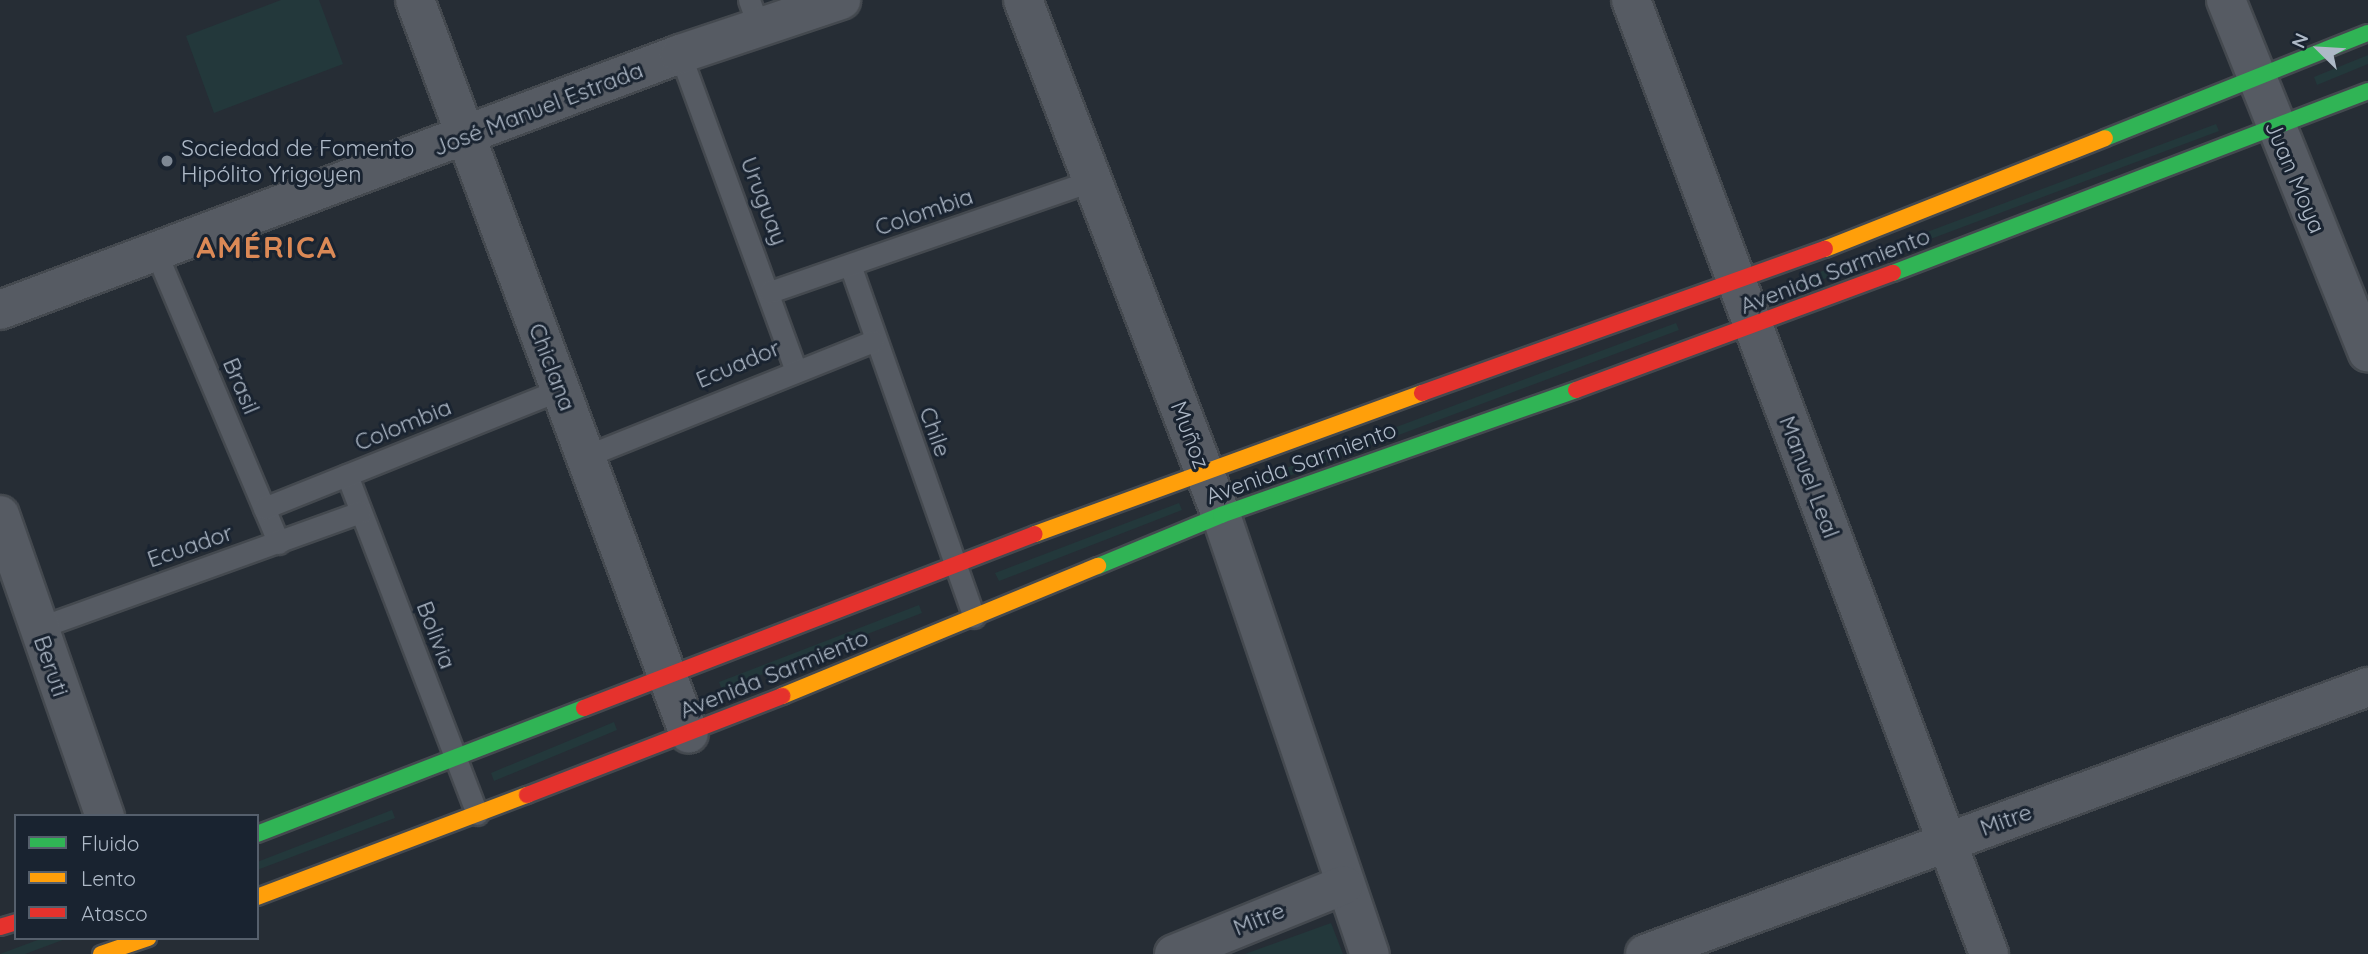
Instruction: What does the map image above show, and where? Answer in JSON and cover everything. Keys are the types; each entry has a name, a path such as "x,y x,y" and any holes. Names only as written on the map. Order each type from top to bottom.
{"main road":[{"name":"Avenida Sarmiento","path":"259,833 671,679 1203,469 1737,284 2368,33"},
{"name":"Avenida Sarmiento","path":"259,896 689,734 1221,515 1753,327 2276,130 2368,91"},
{"path":"101,954 142,940"}],"street":[{"name":"Chiclana","path":"415,0 464,138 671,679 689,734"},
{"name":"José Manuel Estrada","path":"0,310 155,250 464,138 680,54 754,14 841,0"},
{"name":"Muñoz","path":"1023,0 1221,515 1344,885 1370,954"},
{"name":"Manuel Leal","path":"1631,0 1989,954"},
{"name":"Juan Moya","path":"2226,0 2253,79 2368,353"},
{"name":"Beruti","path":"0,515 12,586 38,628 103,814"},
{"name":"Mitre","path":"1645,954 2368,687"},
{"name":"Mitre","path":"1174,954 1344,885"}],"lane":[{"name":"Uruguay","path":"680,54 795,369"},
{"name":"Colombia","path":"769,292 1094,180"},
{"name":"Brasil","path":"155,250 279,543"},
{"name":"Chile","path":"850,265 873,341 974,617"},
{"name":"Ecuador","path":"586,456 795,369 873,341"},
{"name":"Colombia","path":"264,508 561,389"},
{"name":"Bolivia","path":"347,475 477,814"},
{"name":"Ecuador","path":"38,628 359,512"}],"green space":[{"path":"281,0 319,0 343,64 214,113 186,36"},
{"path":"2368,55 2368,64 2317,85 2314,77"},
{"path":"2216,124 2219,131 1797,289 1793,282"},
{"path":"1676,323 1679,330 1257,488 1254,480"},
{"path":"1179,503 1182,510 999,581 995,573"},
{"path":"919,605 922,613 722,690 719,682"},
{"path":"614,722 617,730 494,781 491,773"},
{"path":"392,810 395,818 259,869 259,861"},
{"path":"1331,923 1343,954 1245,954"},
{"path":"38,940 63,940 25,954 0,954"}],"traffic: fast":[{"path":"2105,138 2368,33"},
{"path":"1893,273 2368,91"},
{"path":"1098,566 1221,515 1576,390"},
{"path":"259,833 584,708"}],"traffic: slow":[{"path":"1825,249 2105,138"},
{"path":"1035,534 1422,393"},
{"path":"782,696 1098,566"},
{"path":"259,896 527,795"},
{"path":"101,954 142,940"}],"traffic: jam":[{"path":"1422,393 1825,249"},
{"path":"1576,390 1893,273"},
{"path":"584,708 1035,534"},
{"path":"527,795 782,696"},
{"path":"0,927 14,923"}],"place":[{"name":"Sociedad de Fomento Hipólito Yrigoyen","path":"167,161"}],"district":[{"name":"AMÉRICA","path":"267,247"}]}
